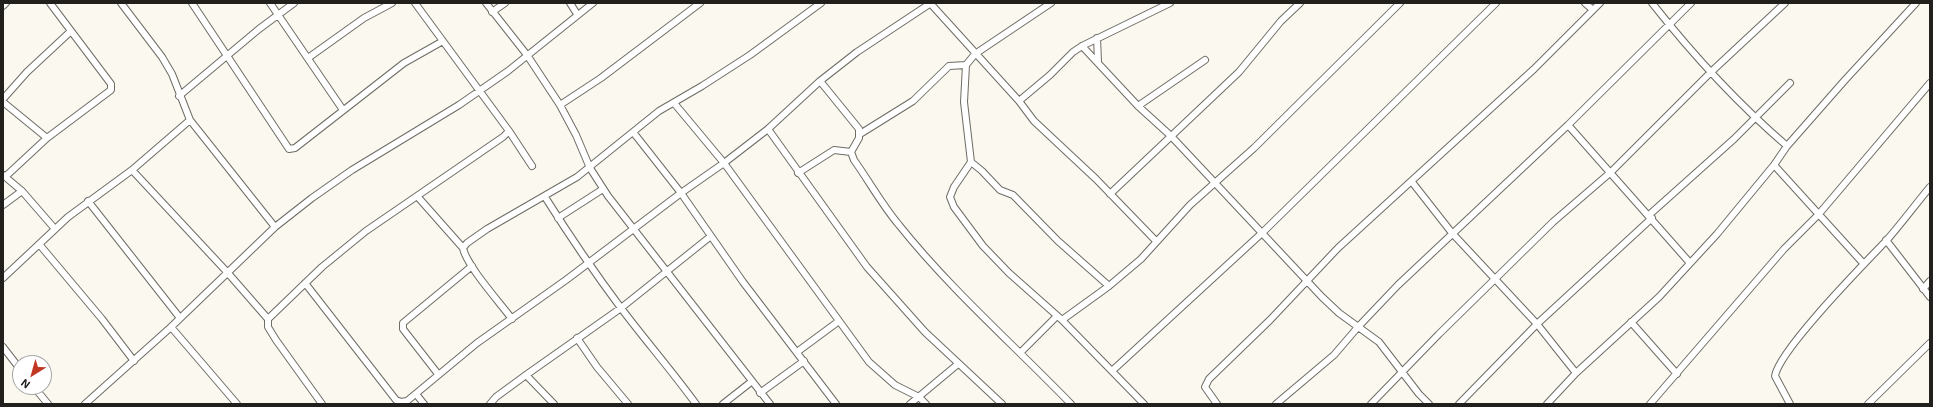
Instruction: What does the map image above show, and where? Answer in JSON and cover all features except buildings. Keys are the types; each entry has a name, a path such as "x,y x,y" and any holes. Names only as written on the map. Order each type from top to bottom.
{"street":[{"path":"3,6 6,3"},
{"path":"50,3 111,84 111,90 47,138 4,176 22,191 55,229"},
{"path":"121,3 162,57 172,74 190,120 275,227"},
{"path":"192,3 289,148 295,148 404,63 443,41"},
{"path":"270,3 343,110"},
{"path":"180,96 278,14 294,3"},
{"path":"308,58 364,18 392,3"},
{"path":"415,3 509,131 532,166"},
{"path":"486,3 527,55 560,105 576,134 590,168 603,189 667,270 751,382 770,404"},
{"path":"492,12 504,3"},
{"path":"570,3 577,14"},
{"path":"85,404 171,328 275,227 312,198 352,170 480,91 593,3"},
{"path":"560,105 602,78 700,3"},
{"path":"463,248 467,243 487,229 545,197 590,168 659,111 750,55 821,3"},
{"path":"305,283 396,400 401,403 407,401 438,374 768,129 820,81 857,52 930,3 1019,101 1034,121 1110,194 1156,241"},
{"path":"1051,3 976,54 966,64 949,66 913,101 860,134 851,152 854,160 897,224 928,260 1072,404"},
{"path":"1019,101 1044,80 1072,52 1097,38 1170,3"},
{"path":"1110,194 1240,72 1281,21 1300,3"},
{"path":"1020,353 1060,318 1109,286 1141,259 1190,205 1254,148 1400,3"},
{"path":"1113,370 1262,233 1496,3"},
{"path":"1585,3 1593,10"},
{"path":"1217,404 1205,387 1205,384 1270,320 1338,248 1534,69 1600,3"},
{"path":"1652,3 1686,47 1754,118 1787,146"},
{"path":"1276,404 1334,355 1358,327 1452,233 1568,125 1691,3"},
{"path":"1371,404 1402,374 1439,334 1553,222 1611,172 1711,72 1786,3"},
{"path":"1547,404 1576,373 1659,297 1717,234 1774,165 1787,146 1916,3"},
{"path":"47,138 3,100 27,72 71,32"},
{"path":"1097,38 1098,61"},
{"path":"1082,46 1098,61 1138,106 1171,136 1215,184 1339,312 1379,342 1402,374 1429,404"},
{"path":"1138,106 1205,60"},
{"path":"966,64 964,102 971,162 954,187 950,197 954,207 983,246 998,262 1060,318 1113,370 1144,404"},
{"path":"820,81 854,122 860,134"},
{"path":"1459,404 1537,324 1650,216 1734,139 1790,83"},
{"path":"1650,404 1784,248 1818,215 1930,83"},
{"path":"674,103 724,163 870,362 895,385 918,397 926,404"},
{"path":"3,278 55,229 88,201 132,170 190,120"},
{"path":"1568,125 1690,263"},
{"path":"768,129 867,267 925,332 1002,404"},
{"path":"268,319 305,283 366,231 503,137 509,131"},
{"path":"633,132 681,193 711,236 836,404"},
{"path":"798,172 834,150 851,152"},
{"path":"971,162 1000,190 1013,195 1058,242 1109,286"},
{"path":"1774,165 1863,263"},
{"path":"132,170 227,272 268,319 268,327 276,340 322,404"},
{"path":"1412,182 1452,233 1537,324 1576,373"},
{"path":"1790,404 1777,381 1776,371 1791,346 1863,263 1886,240 1930,187"},
{"path":"558,218 603,189"},
{"path":"3,205 22,191"},
{"path":"417,196 463,248 464,254 472,266 512,319"},
{"path":"545,197 621,308 696,404"},
{"path":"88,201 180,318"},
{"path":"490,404 496,397 526,375 621,308 711,236"},
{"path":"1886,240 1930,297"},
{"path":"39,244 102,318 134,361"},
{"path":"438,374 402,329 403,323 472,266"},
{"path":"1923,289 1930,281"},
{"path":"797,352 839,321"},
{"path":"1631,322 1677,374"},
{"path":"171,328 237,404"},
{"path":"578,338 597,367 628,404"},
{"path":"1868,404 1930,343"},
{"path":"3,347 12,359"},
{"path":"760,393 804,361"},
{"path":"910,404 958,364"},
{"path":"526,375 554,404"},
{"path":"723,404 751,382"},
{"path":"416,394 424,404"},
{"path":"41,395 48,404"}]}
